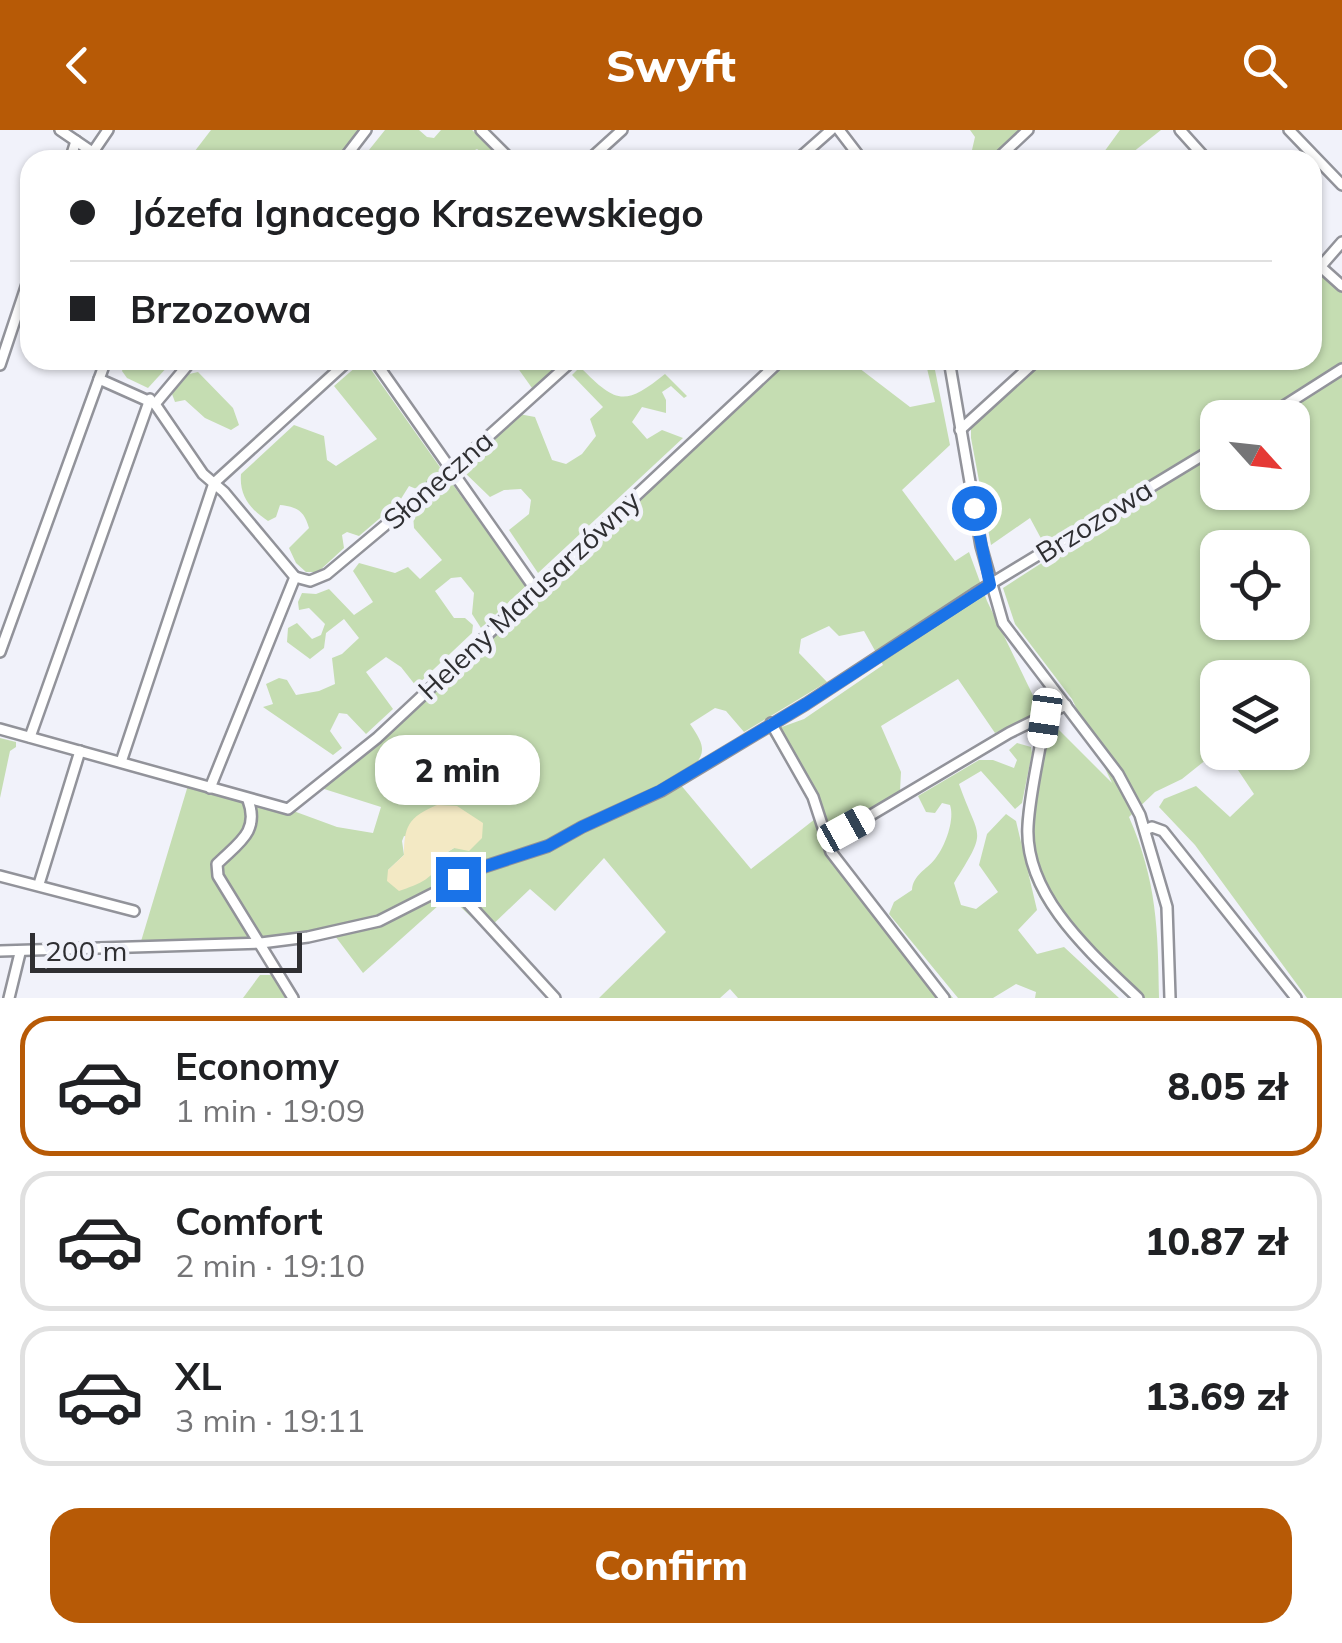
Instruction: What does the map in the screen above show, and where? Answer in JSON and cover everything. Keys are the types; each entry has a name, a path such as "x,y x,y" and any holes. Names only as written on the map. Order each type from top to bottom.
{"street":[{"path":"60,130 90,150"},
{"path":"351,150 366,130"},
{"path":"481,130 502,150"},
{"path":"599,150 622,130"},
{"path":"808,150 831,130"},
{"path":"839,130 854,150"},
{"path":"1007,150 1028,130"},
{"path":"1180,130 1197,150"},
{"path":"1290,130 1309,150"},
{"path":"73,150 76,141"},
{"path":"1322,164 1342,185"},
{"path":"1322,258 1342,242"},
{"path":"1322,267 1342,286"},
{"path":"0,366 20,306"},
{"path":"1293,400 1342,369"},
{"path":"0,652 102,370"},
{"path":"30,737 152,402 182,370"},
{"path":"121,762 214,483 338,370"},
{"path":"381,370 534,589"},
{"name":"Słoneczna","path":"295,577 310,581 328,574 561,370"},
{"name":"Heleny Marusarzówny","path":"0,729 288,809 377,738 770,370"},
{"path":"951,370 990,585 1003,622 1118,774 1145,830 1167,907 1170,998"},
{"path":"960,430 1026,370"},
{"path":"99,379 152,402 204,474 295,577 210,788"},
{"name":"Brzozowa","path":"0,951 260,943 367,925 396,914 450,888 468,872 523,856 633,806 806,704 990,585 1200,457"},
{"path":"827,836 1066,705"},
{"path":"1045,718 1027,828 1034,866 1072,932 1138,998"},
{"path":"771,723 813,797 831,852 944,998"},
{"path":"38,884 80,751"},
{"path":"248,800 254,815 251,829 217,864 218,876 293,998"},
{"path":"1145,830 1152,827 1163,831 1296,998"},
{"path":"0,876 134,911"},
{"path":"450,888 457,891 554,998"},
{"path":"9,998 20,952"}],"green space":[{"path":"211,130 360,130 345,150 196,150"},
{"path":"385,130 419,130 434,138 441,130 472,130 494,150 477,149 369,150"},
{"path":"970,130 1020,130 998,150 972,150 975,137"},
{"path":"1120,130 1161,130 1136,150 1105,150"},
{"path":"1326,269 1342,288 1342,998 1307,998 1195,845 1159,807 1164,799 1196,786 1230,817 1254,794 1238,770 1310,770 1310,660 1200,660 1200,765 1155,792 1129,817 1151,884 1159,998 1128,998 1073,943 1041,900 1030,877 1021,827 1041,713 995,733 958,679 881,726 901,772 900,791 840,827 828,846 953,998 738,998 730,989 720,998 599,998 666,932 604,858 555,911 530,889 486,931 449,896 363,973 332,932 261,943 139,948 189,782 337,827 373,833 381,807 321,788 377,744 778,370 862,370 910,407 935,402 927,370 935,370 950,445 902,490 955,561 969,552 987,601 1041,712 1112,783 1072,699 1015,624 1003,588 1051,557 1030,518 991,545 971,424 1030,370 1322,370 1322,271","holes":["829,626 839,636 864,631 883,665 804,719 768,732 809,801 815,819 751,869 680,784 701,755 701,742 690,724 715,708 726,711 744,732 827,682 799,653 801,639","404,836 454,848 441,856 388,870 404,855"]},
{"path":"164,370 148,388 127,378 122,371"},
{"path":"352,370 371,370 442,470 419,490 409,486 399,502 359,536 347,532 342,535 344,548 318,572 306,572 289,548 309,528 305,518 296,509 280,505 276,517 268,521 247,502 241,474 294,425 324,436 327,460 336,466 377,439 334,386"},
{"path":"519,370 552,370 553,372 532,388"},
{"path":"583,370 612,394 630,396 665,374 687,396 684,398 671,386 662,392 666,413 642,407 632,422 647,439 662,430 683,438 538,573 509,530 529,514 531,500 521,489 504,490 490,497 462,470 519,414 535,417 552,460 566,464 582,454 596,436 590,419 603,407 572,375"},
{"path":"198,372 233,408 239,425 231,430 205,418 185,400 175,402 172,394 189,374"},
{"path":"451,482 526,586 481,628 472,614 474,593 461,577 451,578 435,591 454,618 465,618 473,625 472,633 416,686 401,667 386,657 366,672 393,709 366,734 347,714 339,713 330,731 342,748 333,755 263,707 273,704 266,684 279,678 287,680 296,695 335,684 332,658 359,638 344,619 326,633 324,648 310,659 287,642 288,628 297,623 312,639 321,635 325,624 309,608 299,610 298,602 302,593 316,594 329,589 354,615 373,602 353,571 359,563 395,573 408,567 420,579 442,560 414,528 413,514"},
{"path":"0,738 16,742 16,747 10,751 0,798"},
{"path":"1017,743 1031,747 1032,753 1022,803 1015,809 981,771 959,784 977,834 972,852 954,883 961,905 976,909 998,892 979,865 987,834 1006,814 1016,821 1037,910 1018,930 1037,954 1064,947 1119,998 1035,998 1036,992 1016,984 993,998 958,998 889,914 894,902 912,890 917,876 939,854 950,826 950,805 942,803 935,813 926,812 918,796 979,760 993,760 1014,768 1017,760 1009,750"},
{"path":"260,975 272,975 285,998 243,998"}],"sand":[{"path":"437,805 457,806 483,823 482,838 469,851 454,848 441,856 431,875 399,891 387,881 388,870 404,855 410,824"}],"route":[{"path":"458,879 468,872 548,846 633,806 806,704 990,585 974,508"}]}
